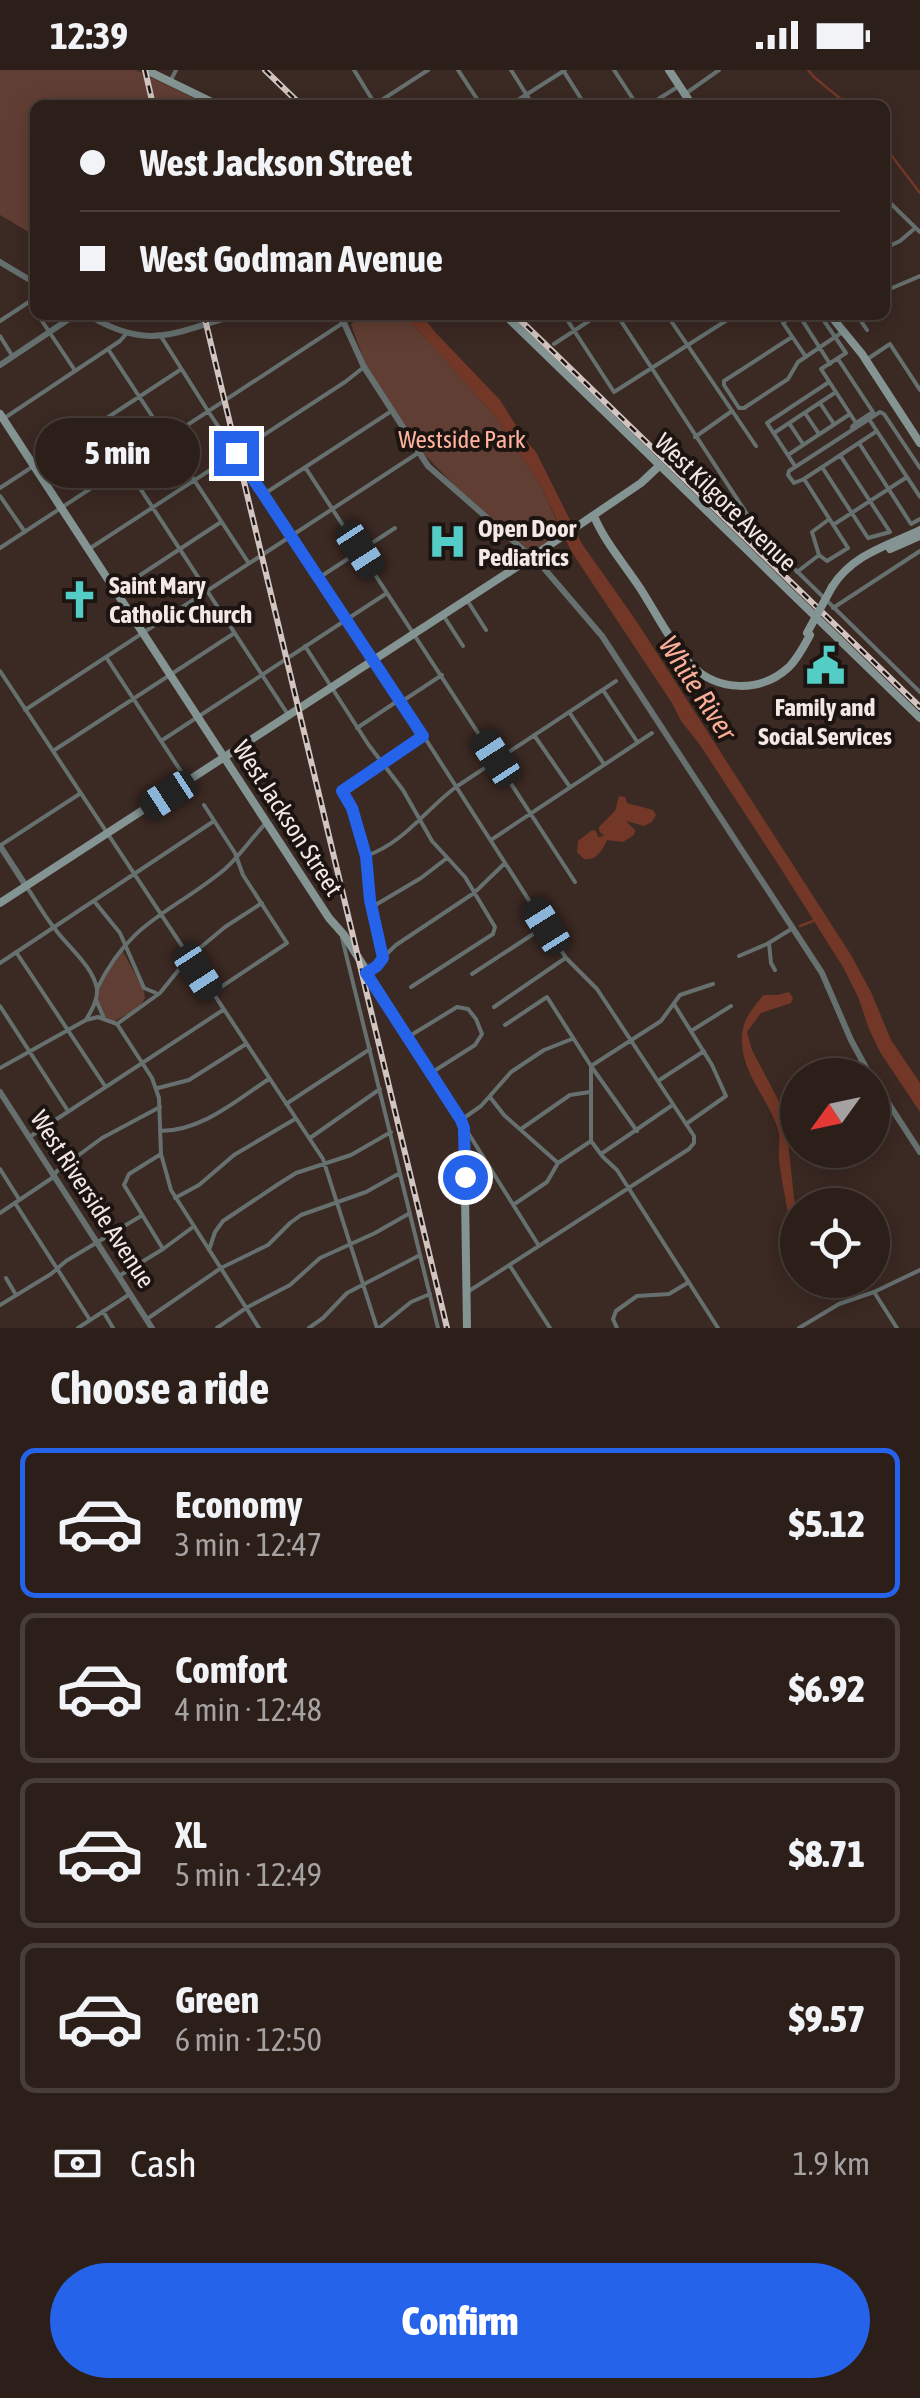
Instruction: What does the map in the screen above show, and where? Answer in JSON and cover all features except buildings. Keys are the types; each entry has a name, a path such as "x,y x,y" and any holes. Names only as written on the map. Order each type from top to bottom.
{"main road":[{"path":"146,70 208,100"},
{"path":"670,70 689,100"},
{"name":"West Kilgore Avenue","path":"509,320 920,718"},
{"path":"834,320 866,360 920,443"},
{"name":"West Jackson Street","path":"2,422 337,929 344,934 353,960 366,973 462,1124"},
{"path":"0,903 582,525 642,483 659,466"},
{"path":"594,516 685,658 708,678 738,686 768,680 792,664 847,572 920,533"},
{"path":"594,516 688,656 710,674 738,682 766,677 789,662 808,634"},
{"path":"582,525 594,526 604,534"},
{"path":"462,1124 467,1328"}],"street":[{"path":"170,82 176,70"},
{"path":"354,70 373,100"},
{"path":"405,70 412,80"},
{"path":"381,100 428,70"},
{"path":"458,70 478,100"},
{"path":"511,70 530,100"},
{"path":"517,100 564,70 582,100"},
{"path":"614,70 634,100"},
{"path":"660,100 719,70"},
{"path":"890,203 918,230 890,246"},
{"path":"2,266 30,280"},
{"path":"890,289 920,276"},
{"path":"0,320 30,301"},
{"path":"41,320 74,371"},
{"path":"0,365 68,320"},
{"path":"99,320 126,333 162,336 222,320"},
{"path":"0,548 347,320"},
{"path":"567,320 614,392 728,320"},
{"path":"554,344 590,320"},
{"path":"619,320 756,530 920,692"},
{"path":"671,320 756,446"},
{"path":"788,320 783,323 806,358"},
{"path":"800,320 830,364"},
{"path":"823,320 846,353 821,369 856,422"},
{"path":"860,320 867,330"},
{"path":"344,322 364,367 418,453 438,476 532,557 602,636 822,973 861,1058"},
{"path":"792,336 724,381 739,408 788,379 797,364 844,332"},
{"path":"2,422 126,333"},
{"path":"0,336 14,356"},
{"path":"162,336 566,958 597,989 694,1142 466,1293"},
{"path":"866,360 890,344 920,390"},
{"path":"108,349 249,563"},
{"path":"838,358 873,412 788,474 793,482 804,479 877,431"},
{"path":"89,549 364,367"},
{"path":"0,488 182,369"},
{"path":"795,466 767,423 829,382"},
{"path":"774,433 836,392"},
{"path":"820,403 834,424"},
{"path":"264,494 392,411"},
{"path":"695,437 732,411"},
{"path":"804,479 831,522 848,548 826,561 819,556 812,532 831,522 852,513 920,469 883,413 878,412 856,422 807,458"},
{"path":"805,413 819,434"},
{"path":"788,454 850,414"},
{"path":"868,417 920,497"},
{"path":"789,423 803,444"},
{"path":"98,424 290,716"},
{"path":"858,443 911,524 920,519"},
{"path":"26,710 418,453"},
{"path":"822,468 868,538 890,532 840,456"},
{"path":"305,467 576,882"},
{"path":"0,496 25,532"},
{"path":"116,591 222,522"},
{"path":"320,577 394,528"},
{"path":"833,608 920,551"},
{"path":"796,572 819,556"},
{"path":"161,740 387,592"},
{"path":"467,600 486,630"},
{"path":"443,615 463,646"},
{"path":"52,752 235,632"},
{"path":"305,646 381,764 403,790 436,847 465,877 496,930 412,987"},
{"path":"106,657 188,782"},
{"path":"0,670 325,1164 378,1328 411,1302 430,1294"},
{"path":"357,728 442,676"},
{"path":"366,856 386,848 456,787 616,680"},
{"path":"602,690 636,742"},
{"path":"569,712 604,764"},
{"path":"491,840 652,733"},
{"path":"534,735 570,787"},
{"path":"383,958 366,856 352,808 342,791 423,736"},
{"path":"81,793 0,846 80,960 96,989 104,1019"},
{"path":"204,805 287,944 212,993"},
{"path":"0,963 214,821"},
{"path":"96,989 125,944 160,913 237,858 267,822"},
{"path":"372,907 447,858"},
{"path":"366,973 396,945 474,893 505,863"},
{"path":"94,901 118,928 144,988 144,1006"},
{"path":"116,1024 160,994 188,956 262,903"},
{"path":"472,974 546,926"},
{"path":"739,956 793,928"},
{"path":"769,943 775,970"},
{"path":"16,952 104,1086"},
{"path":"494,1007 566,958"},
{"path":"353,960 370,1049 438,1328"},
{"path":"178,972 198,972"},
{"path":"592,1066 659,1023 684,992 713,984"},
{"path":"144,988 160,994"},
{"path":"505,1025 547,997 637,1130"},
{"path":"86,1020 96,1000"},
{"path":"674,1004 726,1096 686,1124"},
{"path":"0,1006 69,1112"},
{"path":"691,1031 731,1006"},
{"path":"408,1038 457,1007 464,1007 476,1019 482,1036 476,1045 431,1074"},
{"path":"29,1138 223,1010"},
{"path":"0,1068 86,1020 95,1017 116,1024 156,1089 161,1154 175,1198 260,1328"},
{"path":"540,1246 462,1124 510,1072 544,1050 574,1038"},
{"path":"156,1089 189,1080 246,1044"},
{"path":"286,1104 370,1049"},
{"path":"658,1081 704,1051"},
{"path":"592,1066 591,1140 615,1166 718,1328"},
{"path":"160,1131 198,1125 269,1079"},
{"path":"310,1138 380,1090"},
{"name":"West Riverside Avenue","path":"0,1092 152,1328"},
{"path":"521,1129 570,1095 591,1092"},
{"path":"490,1097 504,1115 558,1163"},
{"path":"601,1154 673,1105"},
{"path":"890,1105 920,1152"},
{"path":"0,1213 102,1138 160,1107"},
{"path":"175,1198 199,1184 234,1154 296,1118"},
{"path":"209,1250 225,1219 296,1174 351,1155 390,1132"},
{"path":"514,1204 547,1182 558,1163 591,1140"},
{"path":"161,1154 127,1176 124,1189 162,1249"},
{"path":"0,1169 90,1320"},
{"path":"146,1319 221,1268 266,1247 302,1216 366,1192 400,1173"},
{"path":"217,1328 290,1286 322,1257 410,1213"},
{"path":"0,1305 141,1216"},
{"path":"119,1276 193,1227"},
{"path":"310,1328 347,1293 420,1255"},
{"path":"510,1266 550,1328"},
{"path":"890,1284 920,1270"},
{"path":"6,1278 16,1296"},
{"path":"617,1328 617,1309 636,1296 669,1294 689,1282"},
{"path":"78,1328 130,1294"},
{"path":"799,1328 855,1298"},
{"path":"878,1298 898,1328"},
{"path":"103,1311 113,1328"}],"green space":[{"path":"0,70 136,70 198,100 30,100 30,233 0,215"},
{"name":"Westside Park","path":"356,320 409,320 494,415 540,484 562,533 530,551 456,487 417,447 367,368 351,325"},
{"path":"122,950 145,998 140,1007 113,1022 103,1014 98,997 104,977"}],"shaded area":[{"path":"409,320 426,320 500,400 536,452 582,544 635,619 851,955 891,1040 920,1083 920,1112 890,1067 890,1058 884,1058 880,1052 843,967 571,551 540,484 494,415"},
{"path":"619,796 625,797 627,803 653,810 656,815 644,826 626,821 635,830 634,835 623,842 607,840 596,856 584,859 577,852 578,841 592,830 598,837 604,836 599,827 615,811"},
{"path":"789,992 793,998 791,1003 761,1013 747,1032 752,1050 780,1103 780,1166 778,1129 751,1077 742,1043 750,1012 763,995"},
{"path":"780,1168 791,1168 793,1188 784,1188"}],"waterway":[{"path":"808,70 842,100"},
{"path":"890,154 920,193"},
{"path":"800,926 813,921"}],"railway":[{"path":"145,70 152,100"},
{"path":"265,70 296,100"},
{"path":"205,320 447,1328"},
{"path":"520,320 920,707"}],"place":[{"name":"Open Door Pediatrics","path":"448,542"},
{"name":"Saint Mary Catholic Church","path":"79,599"},
{"name":"Family and Social Services","path":"825,666"}],"route":[{"path":"236,453 423,736 342,791 352,808 366,856 370,900 383,958 366,973 461,1120 465,1177"}],"water label":[{"name":"White River","path":"698,688"}]}
